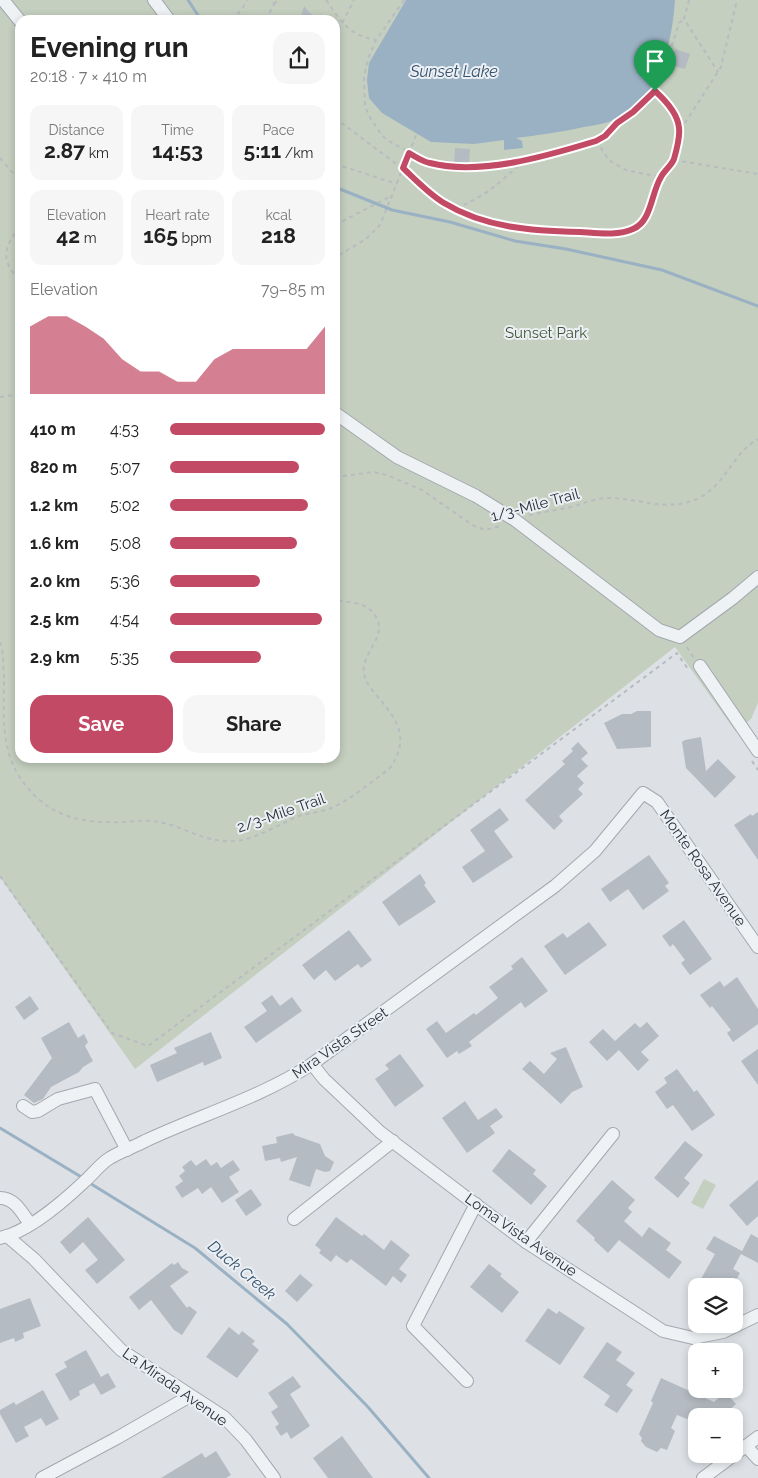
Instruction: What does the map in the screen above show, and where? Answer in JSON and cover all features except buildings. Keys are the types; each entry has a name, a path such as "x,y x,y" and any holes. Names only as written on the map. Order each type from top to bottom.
{"street":[{"path":"3,0 15,15"},
{"path":"154,0 165,15"},
{"path":"340,417 397,457 476,496 515,520 659,630 680,637 758,578"},
{"path":"694,668 754,754"},
{"name":"Monte Rosa Avenue","path":"643,792 657,802 758,947"},
{"name":"Mira Vista Street","path":"4,1237 30,1224 71,1194 110,1158 176,1126 262,1093 312,1064 555,886 595,851 643,792"},
{"name":"Loma Vista Avenue","path":"312,1064 324,1079 393,1142 526,1242 664,1331 693,1338 723,1332 758,1315"},
{"path":"24,1106 32,1112 58,1099 95,1089 127,1150"},
{"path":"526,1242 613,1134"},
{"path":"294,1219 393,1142"},
{"path":"0,1198 12,1201 30,1224"},
{"path":"467,1381 413,1326 476,1204"},
{"name":"La Mirada Avenue","path":"4,1237 34,1258 121,1350 224,1417 246,1440 274,1478"},
{"path":"42,1478 190,1396"},
{"path":"704,1478 758,1437"},
{"path":"746,1446 758,1459"}],"path":[{"path":"237,15 247,0"},
{"path":"273,0 274,4"},
{"path":"268,15 278,0"},
{"path":"326,0 337,15"},
{"path":"340,27 354,0"},
{"path":"404,0 376,40 364,76 366,110 380,134 409,153 428,163 473,168 524,159 596,141 605,136 617,123 633,112 655,91 663,74 679,23 684,19 689,0"},
{"path":"340,122 403,168 444,203 480,219 525,230 616,233 631,230 641,225 646,219 660,177 674,160 680,128 718,72 723,61 738,0"},
{"path":"340,19 357,35 376,40"},
{"path":"684,19 718,72"},
{"path":"655,91 671,108 680,128"},
{"path":"340,254 366,239 380,225 417,133"},
{"path":"596,141 609,160 626,170 660,177"},
{"path":"0,158 15,175"},
{"path":"455,208 478,199 490,191 524,159"},
{"path":"674,160 758,174"},
{"path":"340,166 397,185"},
{"path":"340,221 393,194"},
{"path":"15,235 6,249 5,260 15,276"},
{"path":"0,397 15,395"},
{"name":"1/3-Mile Trail","path":"340,475 373,472 387,475 422,490 464,519 485,530 498,527 523,516 606,498 654,505 674,505 689,502 700,498 719,484 744,449 758,439"},
{"name":"2/3-Mile Trail","path":"0,642 3,659 3,719 10,759 18,775 31,792 53,811 74,819 92,822 150,821 180,828 206,838 238,841 263,834 297,817 332,808 390,768 396,760 401,741 397,723 368,684 363,672 364,664 376,643 379,631 376,618 366,606 340,601"},
{"path":"680,637 694,668"},
{"path":"0,876 112,1033 148,1046 677,653 694,668"},
{"path":"754,754 758,770"}],"green space":[{"name":"Sunset Park","path":"0,0 758,0 758,703 751,719 736,732 675,647 135,1069 0,877"},
{"path":"704,1179 716,1185 703,1209 691,1203"}],"water":[{"name":"Sunset Lake","path":"406,0 675,0 671,33 662,66 646,95 635,107 621,117 598,125 516,138 522,141 523,148 504,150 504,140 474,144 431,142 382,113 369,98 367,80 369,63"}],"waterway":[{"path":"188,0 198,15"},
{"path":"340,189 392,210 450,222 515,241 566,249 662,270 758,306"},
{"name":"Duck Creek","path":"0,1128 83,1178"},
{"name":"Duck Creek","path":"88,1182 195,1248 287,1324 368,1407 429,1478"}],"route":[{"path":"655,91 671,108 680,128 674,160 660,177 646,219 641,225 631,230 616,233 565,232 506,227 480,219 444,203 403,168 409,153 428,163 473,168 483,165 508,163 570,149 596,141 605,136 617,123 633,112 655,91"}]}
